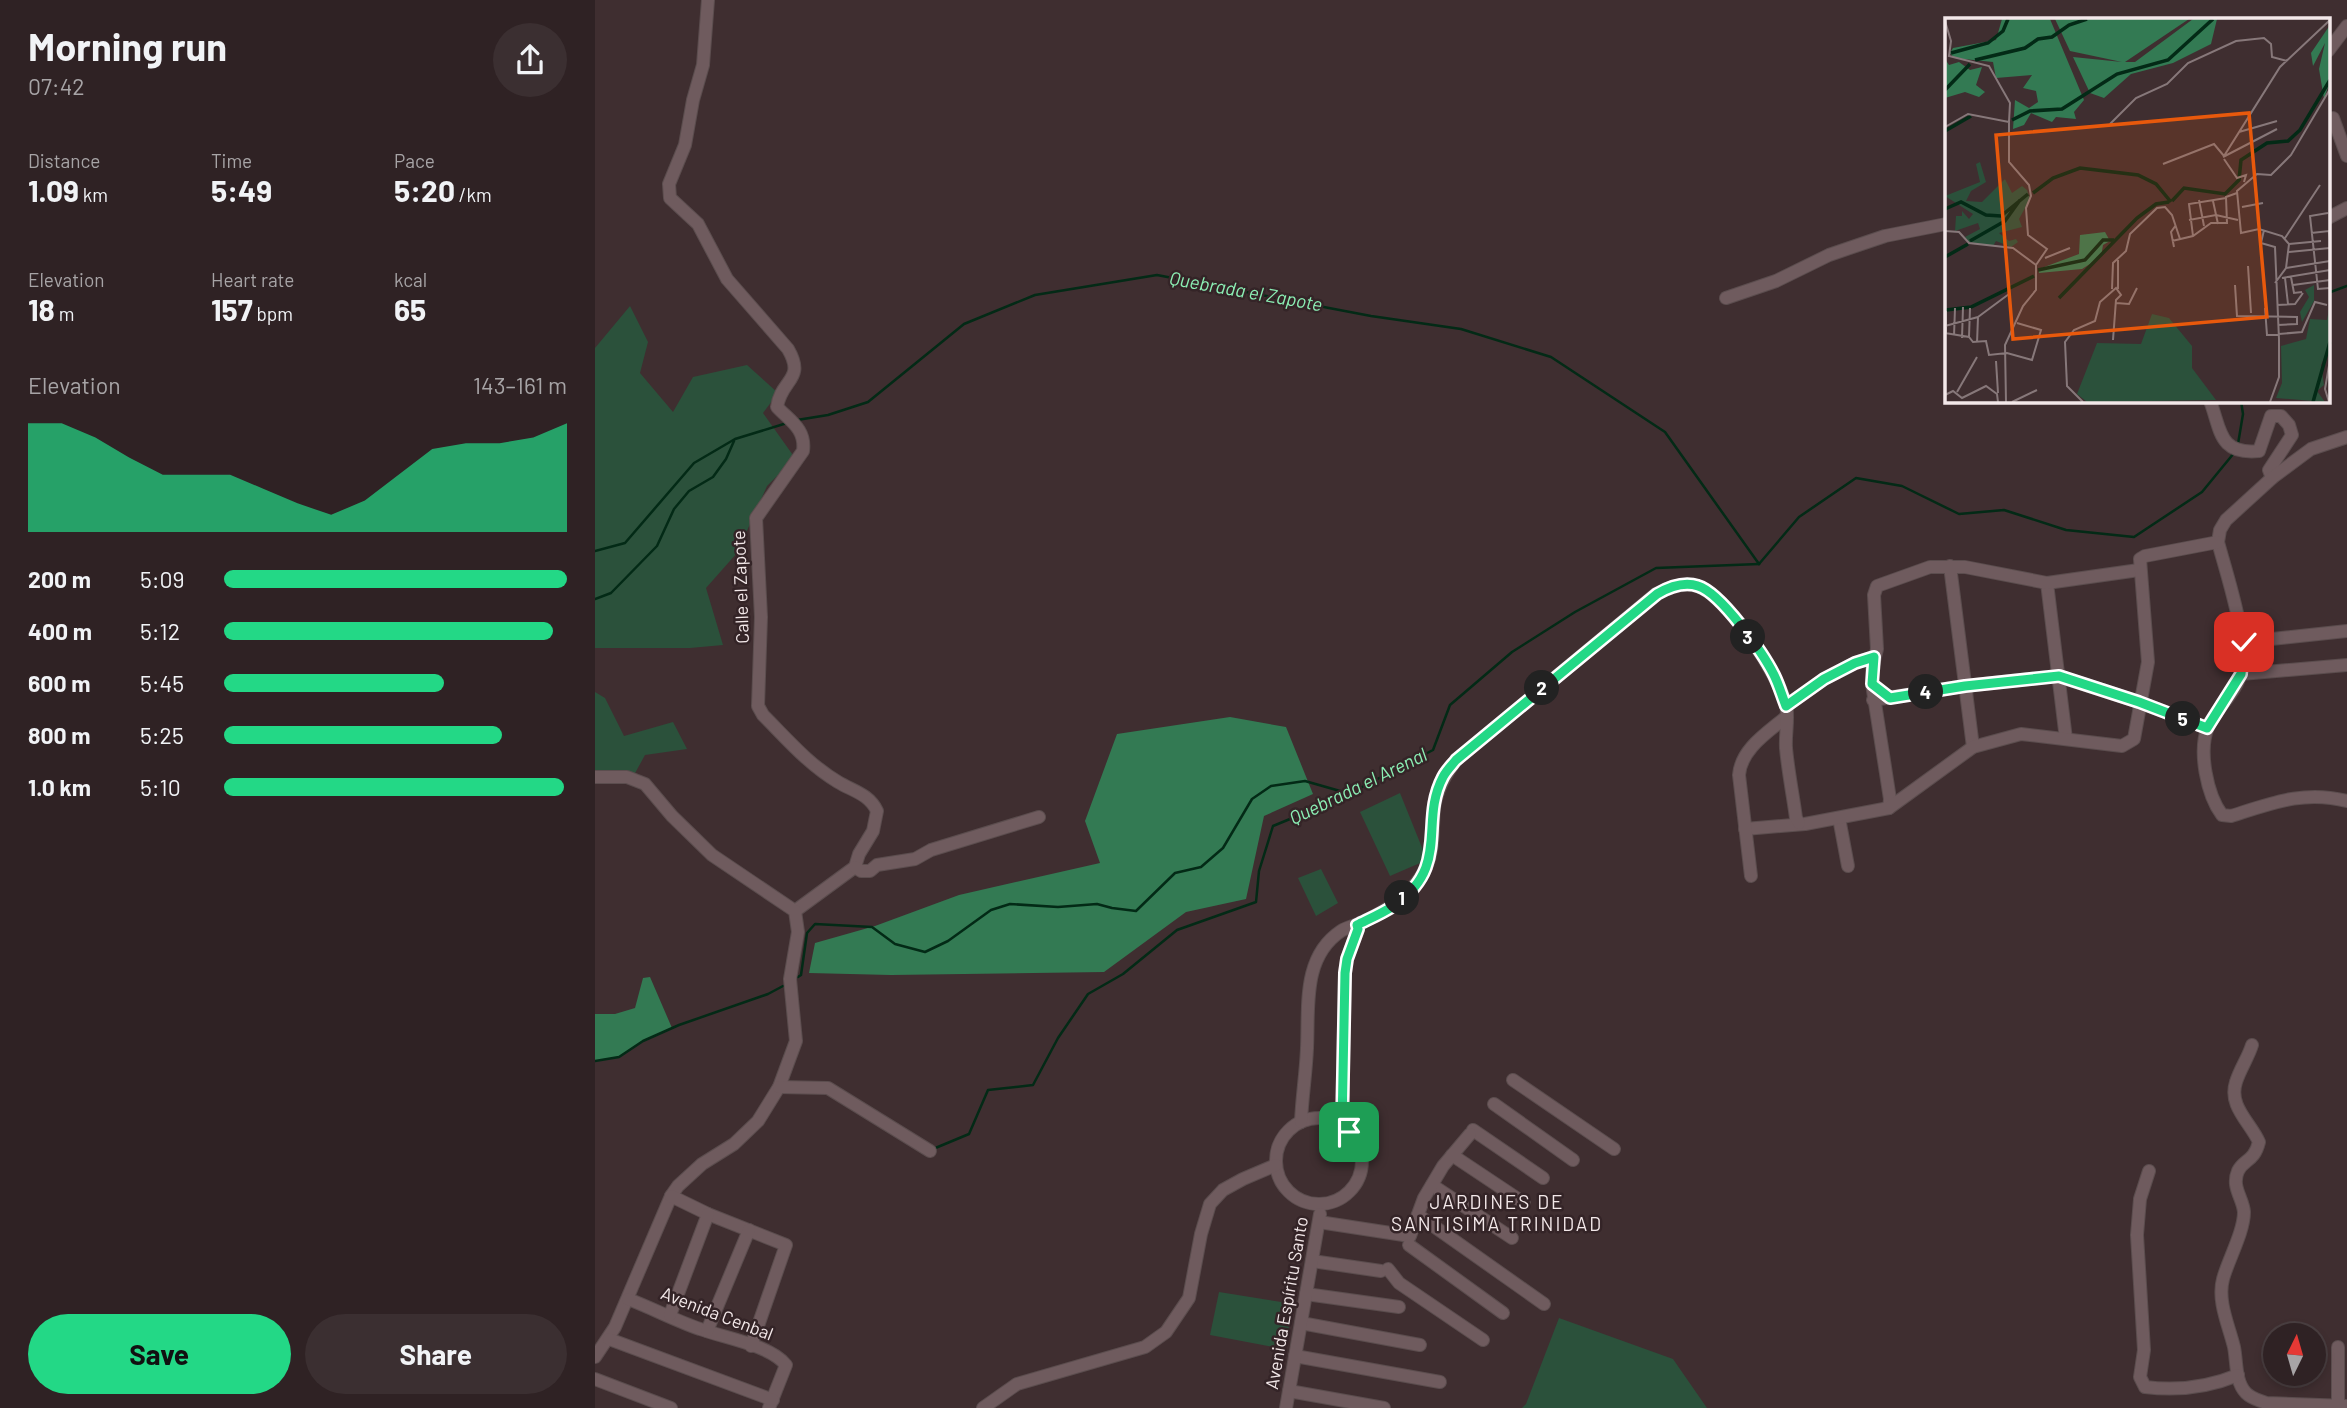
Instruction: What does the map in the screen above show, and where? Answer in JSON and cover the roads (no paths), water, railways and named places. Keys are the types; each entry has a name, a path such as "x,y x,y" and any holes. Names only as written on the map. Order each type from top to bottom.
{"street":[{"name":"Calle el Zapote","path":"708,0 703,65 685,145 668,188 670,198 698,224 727,279 795,362 793,378 779,394 776,407 802,433 804,448 758,514 756,521 761,617 757,701 763,715 809,763 868,797 875,807 877,820 855,867 796,911"},
{"path":"2329,50 2347,26"},
{"path":"2347,113 2330,119 2347,156"},
{"path":"2329,217 2347,208"},
{"path":"1725,298 1776,281 1829,255 1874,239 1945,223"},
{"path":"2210,402 2222,439 2237,450 2259,451 2271,416 2281,416 2289,425 2292,435 2269,470 2272,478"},
{"path":"2347,437 2311,449 2272,478 2226,520 2220,530 2218,542 2244,642 2241,674 2207,728 2204,761 2213,798 2222,815 2231,816 2293,797 2311,795 2347,801"},
{"path":"1745,829 1839,818 1892,803 1973,747 2021,734 2122,746 2129,744 2134,739 2148,662 2140,559 2218,542"},
{"path":"1950,566 1973,747"},
{"path":"1892,803 1872,684 1877,649 1874,595 1877,586 1930,567 1965,567 2047,583 2139,570"},
{"path":"2047,583 2066,738"},
{"path":"1301,1122 1311,976 1324,944 1346,928 1395,905 1422,874 1428,864 1432,847 1435,806 1443,778 1456,760 1657,594 1671,586 1696,585 1716,595 1761,652 1774,676 1786,711 1786,747 1796,818 1799,823"},
{"path":"2244,642 2347,631"},
{"path":"1751,876 1739,766 1743,757 1786,711 1824,679 1855,663 1874,657"},
{"path":"2241,674 2347,665"},
{"path":"1874,700 1965,686 2059,676 2207,728"},
{"path":"1872,684 1890,698"},
{"path":"595,777 627,777 645,784 672,816 712,855 796,911 798,932 790,979 796,1041 779,1087 758,1121 734,1144 702,1164 671,1196 628,1299 608,1339 595,1357"},
{"path":"855,867 861,871 870,871 877,865 915,859 931,850 1039,817"},
{"path":"1839,818 1848,866"},
{"path":"1342,1126 1345,973 1357,925"},
{"path":"2252,1045 2233,1093 2239,1112 2259,1142 2256,1155 2239,1169 2235,1183 2244,1212 2223,1281 2224,1311 2238,1375 2245,1392 2266,1403 2341,1407 2338,1347"},
{"path":"1513,1080 1614,1149"},
{"path":"779,1087 828,1088 930,1151"},
{"path":"1494,1104 1573,1160"},
{"path":"1322,1119 1342,1126 1355,1139 1360,1149 1360,1171 1357,1180 1344,1195 1322,1204 1296,1198 1279,1178 1276,1166 1278,1146 1284,1136 1301,1122 1322,1119"},
{"path":"1319,1222 1410,1236 1432,1185 1472,1132 1543,1178"},
{"path":"1453,1155 1524,1203"},
{"path":"983,1408 1017,1384 1145,1347 1166,1332 1188,1298 1210,1204 1223,1190 1276,1166"},
{"path":"2149,1171 2140,1199 2137,1235 2144,1350 2141,1382 2145,1387 2160,1389 2215,1385 2238,1375"},
{"path":"1432,1185 1512,1238"},
{"path":"671,1196 786,1245 751,1346"},
{"name":"Avenida Espíritu Santo","path":"1286,1408 1322,1204"},
{"path":"670,1315 708,1214"},
{"path":"1418,1215 1544,1304"},
{"path":"707,1331 749,1230"},
{"path":"1409,1245 1503,1313"},
{"path":"1312,1261 1385,1270 1399,1283 1483,1340"},
{"path":"1306,1294 1399,1307"},
{"name":"Avenida Cenbal","path":"628,1299 780,1358 786,1365 771,1404"},
{"path":"1301,1323 1420,1345"},
{"path":"608,1339 771,1404"},
{"path":"1295,1356 1440,1382"},
{"path":"595,1380 671,1408"},
{"path":"1289,1391 1384,1408"}],"waterway":[{"name":"Quebrada el Zapote","path":"797,420 828,415 868,402 964,324 1035,295 1157,275 1371,316 1461,329 1551,357 1665,432 1759,564"},
{"path":"2329,293 2347,286"},
{"path":"2238,444 2243,414 2241,402"},
{"name":"Quebrada el Zapote","path":"595,551 625,543 694,463 735,439 787,423"},
{"path":"595,599 611,593 657,546 674,509 689,491 713,477 726,459 734,441"},
{"path":"1759,564 1799,517 1856,478 1902,486 1959,514 2004,510 2066,530 2134,537 2202,492 2234,453"},
{"name":"Quebrada el Arenal","path":"933,1149 969,1134 988,1090 1033,1085 1058,1038 1088,994 1123,974 1177,930 1256,902 1259,871 1273,826 1341,798 1433,750 1450,705 1512,652 1575,612 1656,568 1759,564"},
{"path":"798,977 801,975 807,933 815,924 872,927 895,944 925,952 948,941 991,910 1010,904 1058,907 1097,904 1136,911 1175,873 1201,867 1223,848 1252,799 1271,786 1305,781 1347,793"},
{"path":"595,1061 619,1057 643,1041 679,1025 768,994 783,986"}],"district":[{"name":"JARDINES DE SANTISIMA TRINIDAD","path":"1497,1213"}]}
